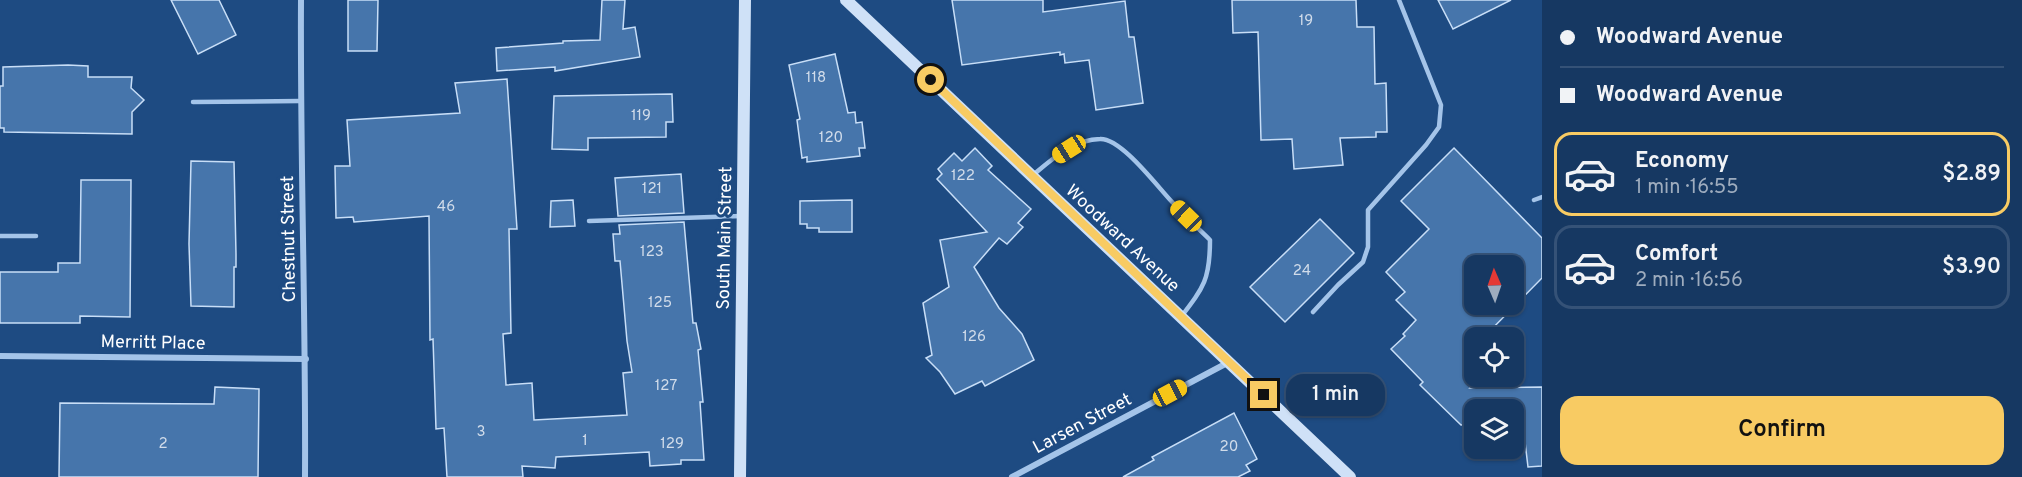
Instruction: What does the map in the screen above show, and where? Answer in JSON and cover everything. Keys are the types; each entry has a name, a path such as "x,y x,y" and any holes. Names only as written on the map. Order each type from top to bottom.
{"main road":[{"name":"South Main Street","path":"740,477 745,0"},
{"name":"Woodward Avenue","path":"846,0 1350,477"}],"street":[{"name":"Chestnut Street","path":"301,0 300,101 306,359 305,477"},
{"name":"Merritt Place","path":"0,356 306,359"},
{"name":"Larsen Street","path":"1012,477 1229,362"}],"lane":[{"path":"1313,312 1363,262 1368,247 1368,210 1426,145 1439,127 1441,105 1399,0"},
{"path":"193,102 300,101"},
{"path":"1032,176 1050,161 1080,142 1102,138 1135,160 1174,205 1210,240 1210,264 1202,289 1181,317"},
{"path":"1534,200 1542,197"},
{"path":"589,221 742,216"},
{"path":"0,236 36,236"}],"building":[{"path":"171,0 219,0 236,35 198,54"},
{"path":"348,0 378,0 377,51 348,51"},
{"path":"602,0 625,0 623,29 635,27 640,57 555,71 555,67 497,71 496,48 563,43 563,41 600,40"},
{"path":"952,0 1043,0 1043,12 1125,1 1129,37 1134,37 1143,103 1096,110 1089,60 1065,63 1064,54 1060,55 1060,52 962,65"},
{"path":"1232,0 1356,0 1357,27 1374,27 1375,84 1386,83 1387,132 1376,132 1376,137 1340,138 1343,165 1294,169 1292,139 1261,140 1258,32 1233,33"},
{"path":"1438,0 1511,0 1453,29"},
{"path":"835,54 848,113 855,112 856,123 862,122 865,148 859,148 860,156 807,162 807,157 802,158 797,120 800,119 789,65"},
{"path":"88,66 88,77 132,77 131,88 144,100 132,112 132,134 4,132 4,128 0,128 0,86 3,86 3,67"},
{"path":"507,79 517,229 509,229 511,333 503,334 506,385 532,383 534,420 627,415 623,373 632,372 620,261 615,261 613,234 620,234 619,225 684,222 693,323 696,323 701,349 698,350 703,402 700,402 704,460 681,460 681,464 650,466 649,452 556,457 555,468 522,466 523,477 447,477 444,428 436,429 433,339 430,340 429,216 354,222 353,217 336,218 335,166 350,166 347,120 460,113 455,83"},
{"path":"672,94 673,122 666,122 666,137 588,138 588,150 552,149 554,96"},
{"path":"975,148 992,166 988,170 1031,209 1018,223 1023,227 1007,244 999,238 974,267 999,308 1022,334 1034,360 985,386 982,381 955,394 940,372 926,358 932,355 923,303 949,287 940,240 987,232 937,179 942,174 938,169 954,153 962,161"},
{"path":"1454,148 1542,238 1542,278 1524,296 1524,255 1464,255 1464,315 1506,315 1494,327 1464,327 1464,387 1542,387 1542,466 1528,467 1524,433 1524,399 1464,399 1464,425 1461,425 1420,385 1423,382 1391,349 1405,336 1403,334 1416,320 1396,300 1405,292 1386,272 1429,229 1401,201"},
{"path":"191,161 234,162 236,267 234,267 234,307 191,306 189,244"},
{"path":"681,174 684,213 618,216 615,178"},
{"path":"81,180 131,180 130,317 80,316 80,323 0,323 0,272 58,272 58,263 80,263"},
{"path":"573,200 575,226 550,227 551,201"},
{"path":"852,200 852,232 819,232 819,228 807,228 807,224 800,224 800,201"},
{"path":"1320,219 1354,253 1285,322 1250,287"},
{"path":"215,387 259,389 258,477 59,477 60,403 214,404"},
{"path":"1234,413 1257,459 1246,465 1250,471 1238,477 1123,477 1154,460 1152,457"}],"route":[{"path":"931,80 1264,395"}]}
